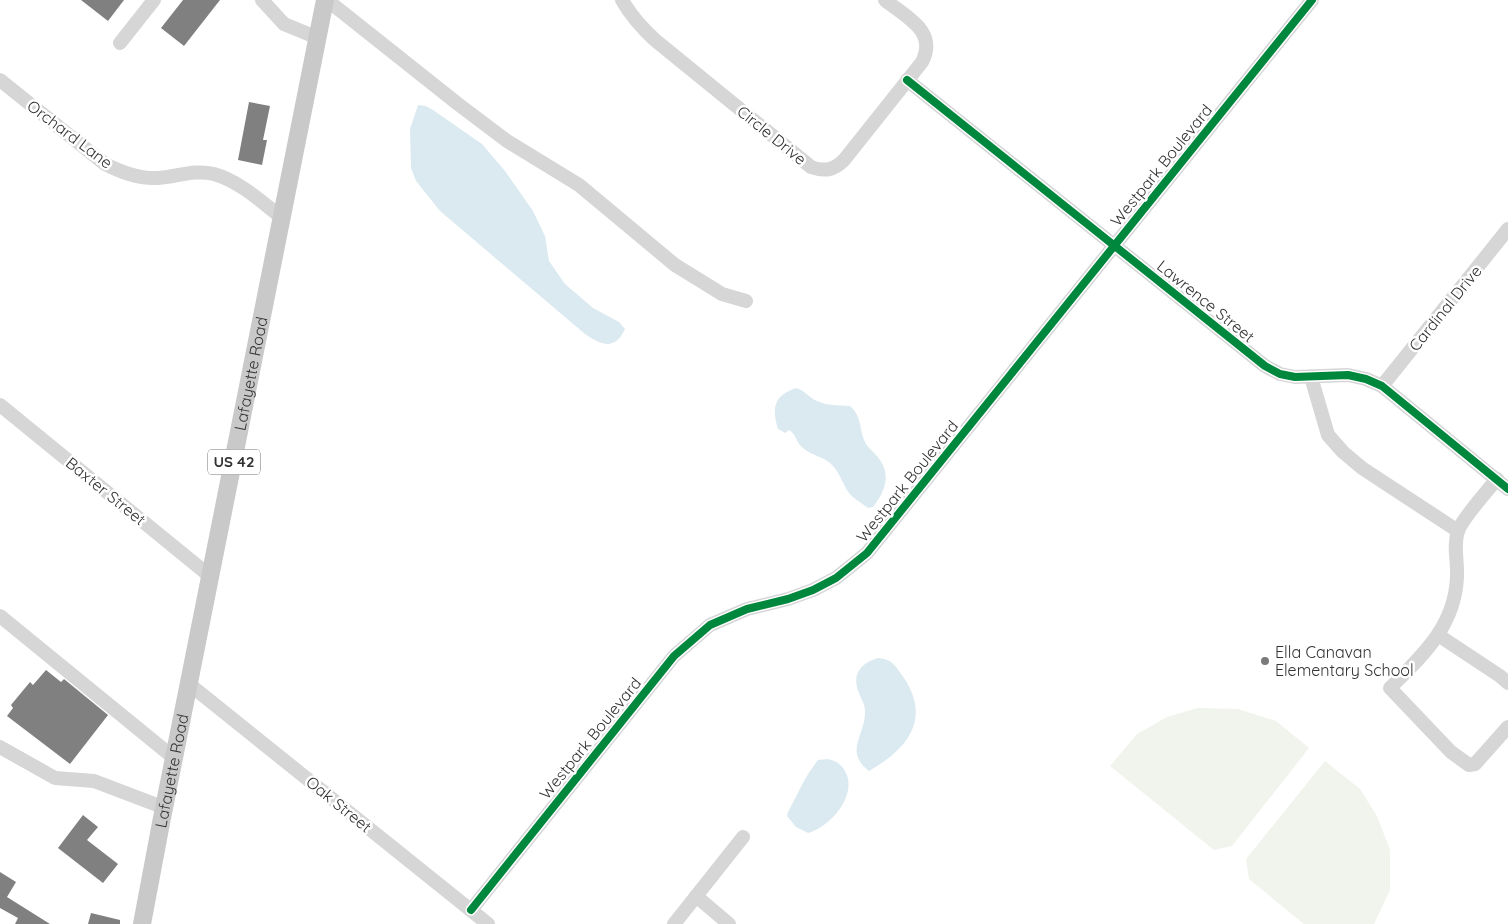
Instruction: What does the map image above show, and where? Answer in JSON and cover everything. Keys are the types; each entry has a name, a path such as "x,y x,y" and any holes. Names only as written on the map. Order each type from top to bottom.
{"main road":[{"name":"Lafayette Road","path":"142,924 326,0"}],"street":[{"path":"120,43 154,0"},
{"path":"262,0 284,24 318,38"},
{"path":"326,0 507,141 580,185 676,265 722,294 746,301"},
{"name":"Circle Drive","path":"622,0 629,13 641,28 812,167 820,170 829,170 838,166 844,160 922,62 926,54 928,45 926,36 921,28 885,0"},
{"name":"Westpark Boulevard","path":"471,910 674,656 710,625 747,609 788,599 813,590 836,578 867,553 1312,0"},
{"name":"Orchard Lane","path":"0,80 105,164 121,172 139,177 156,178 181,173 198,172 214,174 241,187 282,218"},
{"name":"Lawrence Street","path":"908,80 1265,366 1280,374 1295,377 1311,378 1348,375 1366,379 1382,386 1508,489"},
{"name":"Cardinal Drive","path":"1382,386 1508,229"},
{"path":"1311,378 1328,436 1343,452 1362,468 1458,531"},
{"name":"Baxter Street","path":"0,405 211,577"},
{"path":"1497,479 1458,531 1456,551 1457,577 1453,604 1446,622 1438,635 1414,664 1390,688 1451,752 1469,765 1475,764 1508,727"},
{"path":"0,616 174,758"},
{"path":"1438,635 1508,683"},
{"name":"Oak Street","path":"189,684 488,924"},
{"path":"0,747 55,778 94,781 165,808"},
{"path":"674,924 743,837"},
{"path":"696,896 729,924"}],"shaded area":[{"path":"418,105 426,106 433,110 482,144 505,171 533,211 545,236 549,261 565,284 593,308 619,322 625,329 617,341 607,344 602,343 585,334 440,211 416,181 411,168 410,129"},
{"path":"796,388 821,403 850,406 857,414 866,444 884,467 886,474 882,494 873,507 868,508 851,495 830,463 803,448 791,431 789,430 785,433 778,429 775,415 776,404 788,391"},
{"path":"878,658 891,662 904,678 912,693 916,707 915,720 911,732 904,743 894,754 869,771 861,764 857,750 865,711 856,680 862,666"},
{"path":"1197,708 1238,709 1276,721 1309,748 1232,846 1214,850 1110,766 1137,734 1167,717"},
{"path":"828,759 837,762 846,773 848,791 845,801 833,817 816,830 808,833 796,827 787,816 788,812 813,766 818,760"},
{"path":"1325,761 1360,789 1377,816 1390,850 1390,890 1374,924 1304,924 1249,879 1246,859"}],"building":[{"path":"81,0 124,0 108,21"},
{"path":"183,0 220,0 184,46 161,28"},
{"path":"249,102 270,106 263,140 267,140 262,165 238,160"},
{"path":"46,670 61,682 64,679 108,715 70,764 7,716 13,708 11,705 30,682 33,685"},
{"path":"83,815 98,827 87,840 118,864 103,883 58,848"},
{"path":"0,872 16,882 7,897 50,924 15,924 18,918 0,908"},
{"path":"91,913 120,920 120,924 88,924"}],"cycle path":[{"path":"471,910 674,656 710,625 747,609 788,599 813,590 836,578 867,553 1312,0"},
{"path":"907,80 1265,366 1280,374 1295,377 1348,375 1366,379 1382,386 1508,489"}],"place":[{"name":"Ella Canavan Elementary School","path":"1265,661"}]}
